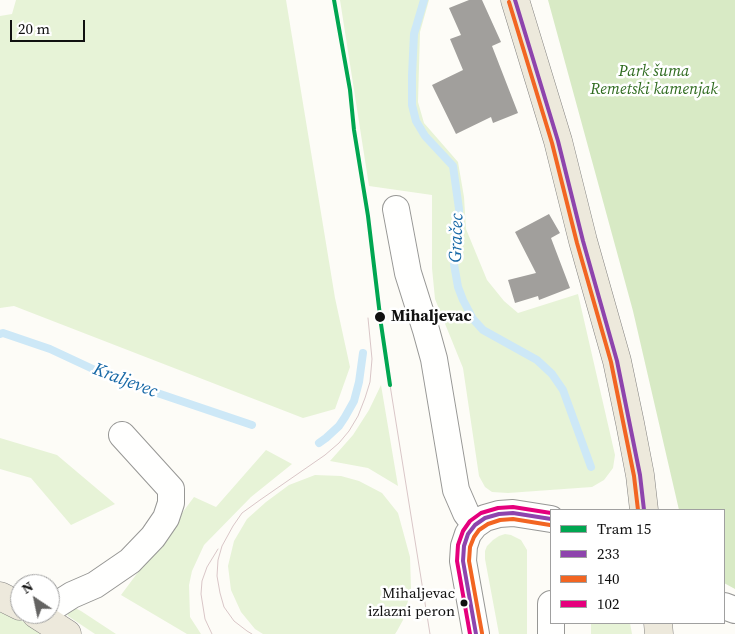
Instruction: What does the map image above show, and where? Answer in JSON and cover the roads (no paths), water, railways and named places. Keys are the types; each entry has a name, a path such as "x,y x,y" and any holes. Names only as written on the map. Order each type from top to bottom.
{"main road":[{"path":"515,0 558,141 614,352 640,475 644,509"},
{"path":"53,624 67,634"}],"street":[{"path":"396,209 408,273 434,359 456,490 466,513 475,525"},
{"path":"60,601 94,585 130,561 153,537 166,518 171,503 171,490 122,435"},
{"path":"476,634 463,561 464,546 468,534 475,525 485,518 500,514 513,513 550,519"}],"waterway":[{"name":"Gračec","path":"424,0 414,34 412,105 416,121 425,136 453,166 459,209 459,227 454,264 458,287 473,319 483,330 537,360 552,374 563,390 591,467"},
{"name":"Kraljevec","path":"0,334 3,333 50,349 110,377 252,425"},
{"path":"319,443 339,426 354,401 363,353"}],"tram line":[{"name":"15","path":"334,0 350,90 390,385"},
{"path":"252,634 234,621 224,607 217,576 218,560 222,546 242,513 325,455 349,431 358,416 370,382 372,359 368,318"},
{"path":"390,385 430,634"},
{"path":"212,634 205,619 201,594 202,581 207,567 218,549"}],"place":[{"name":"Mihaljevac","path":"380,317"},
{"name":"Mihaljevac izlazni peron","path":"464,603"}],"park label":[{"name":"Park šuma Remetski kamenjak","path":"654,81"}]}
